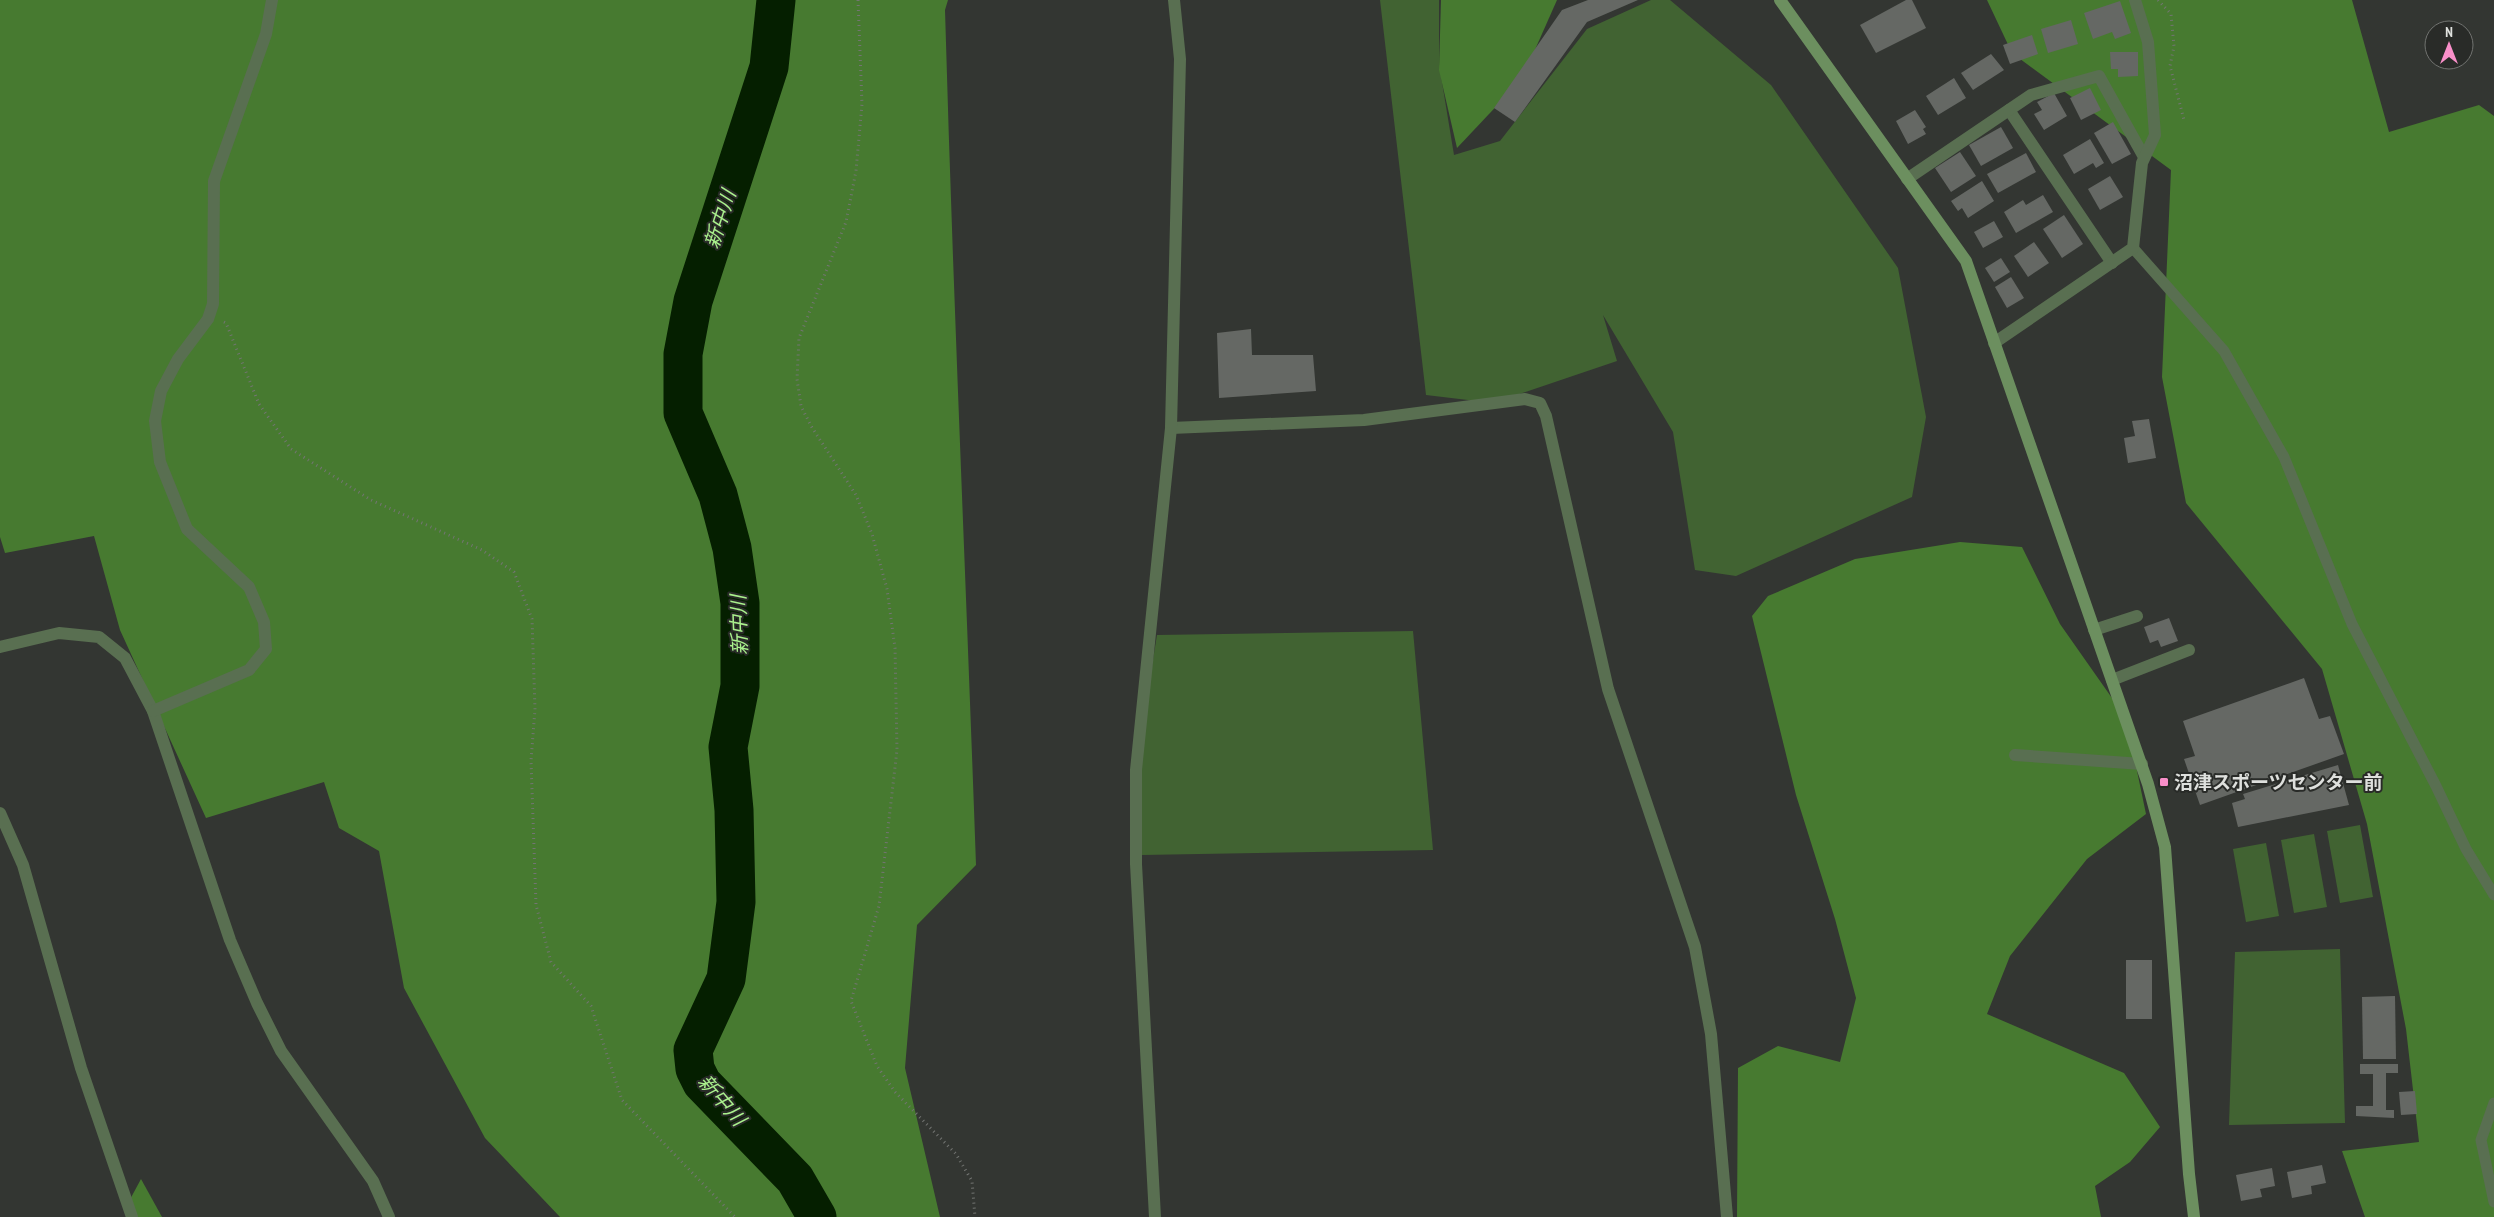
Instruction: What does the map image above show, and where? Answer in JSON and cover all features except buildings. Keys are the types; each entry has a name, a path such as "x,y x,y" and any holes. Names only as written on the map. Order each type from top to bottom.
{"street":[{"path":"153,711 249,670 266,649 264,622 249,588 187,529 160,462 155,421 161,391 178,359 208,319 213,304 214,181 266,34 272,0"},
{"path":"1155,1217 1136,864 1136,770 1171,428 1180,78 1174,0"},
{"path":"1994,343 2133,248 2144,157 2155,135 2148,42 2135,0"},
{"path":"1785,2 1966,262 2142,764 2165,847 2189,1174 2194,1217"},
{"path":"1907,179 2031,95 2099,76 2144,157"},
{"path":"2009,110 2112,263"},
{"path":"1171,428 1364,420 1525,399 1540,403 1546,416 1608,689 1695,947 1711,1034 1727,1217"},
{"path":"2094,630 2137,616"},
{"path":"0,647 59,633 99,637 125,658 153,711 230,940 281,1052 373,1181 389,1217"},
{"path":"2112,680 2190,650"},
{"path":"2015,755 2142,764"},
{"path":"0,813 23,865 80,1068 132,1217"}],"lane":[{"path":"2133,248 2224,351 2284,457 2352,624 2436,786 2466,850 2494,895"},
{"path":"2494,1103 2481,1140 2494,1202"}],"path":[{"path":"858,0 862,104 856,171 846,222 799,338 797,379 801,406 811,426 856,495 872,534 886,589 895,648 897,750 878,906 852,1001 877,1066 895,1092 956,1154 972,1181 975,1217"},
{"path":"2158,0 2171,14 2174,46 2170,66 2184,120"},
{"path":"208,319 226,323 259,404 291,449 372,500 482,550 514,572 532,619 535,709 531,761 536,906 551,962 591,1006 622,1100 735,1217"}],"green space":[{"path":"0,0 948,0 945,10 948,117 976,865 917,925 905,1068 940,1217 560,1217 485,1138 404,988 379,851 339,828 324,782 206,818 120,630 94,536 5,553 0,537"},
{"path":"1380,0 1439,0 1439,64 1454,155 1500,141 1587,29 1651,0 1670,0 1771,85 1898,268 1926,417 1912,497 1736,576 1695,570 1673,432 1603,315 1617,361 1493,403 1426,395"},
{"path":"1441,0 1557,0 1522,79 1457,148 1439,70"},
{"path":"1987,0 2352,0 2389,132 2479,105 2494,116 2494,1217 2365,1217 2342,1151 2419,1142 2406,1029 2367,824 2322,669 2186,503 2162,377 2171,170 2012,53"},
{"path":"1960,542 2022,547 2060,624 2126,718 2146,814 2087,859 2010,956 1987,1014 2124,1073 2160,1127 2130,1162 2095,1186 2101,1217 1737,1217 1738,1068 1778,1046 1840,1062 1856,998 1835,919 1796,795 1752,616 1768,596 1855,559"},
{"path":"1413,631 1433,850 1142,855 1137,758 1157,635"},
{"path":"2360,825 2373,897 2340,903 2327,831"},
{"path":"2314,834 2327,907 2294,913 2281,840"},
{"path":"2266,843 2279,916 2246,922 2233,849"},
{"path":"2340,949 2345,1123 2229,1125 2235,952"},
{"path":"141,1179 162,1217 133,1217 127,1205"}],"waterway":[{"name":"新中川","path":"776,0 769,67 693,301 683,354 683,413 718,495 732,548 740,603 740,686 728,747 734,810 736,902 726,979 693,1050 695,1069 702,1083 795,1179 817,1217"}],"place":[{"name":"沼津スポーツセンター前","path":"2164,782"}]}
